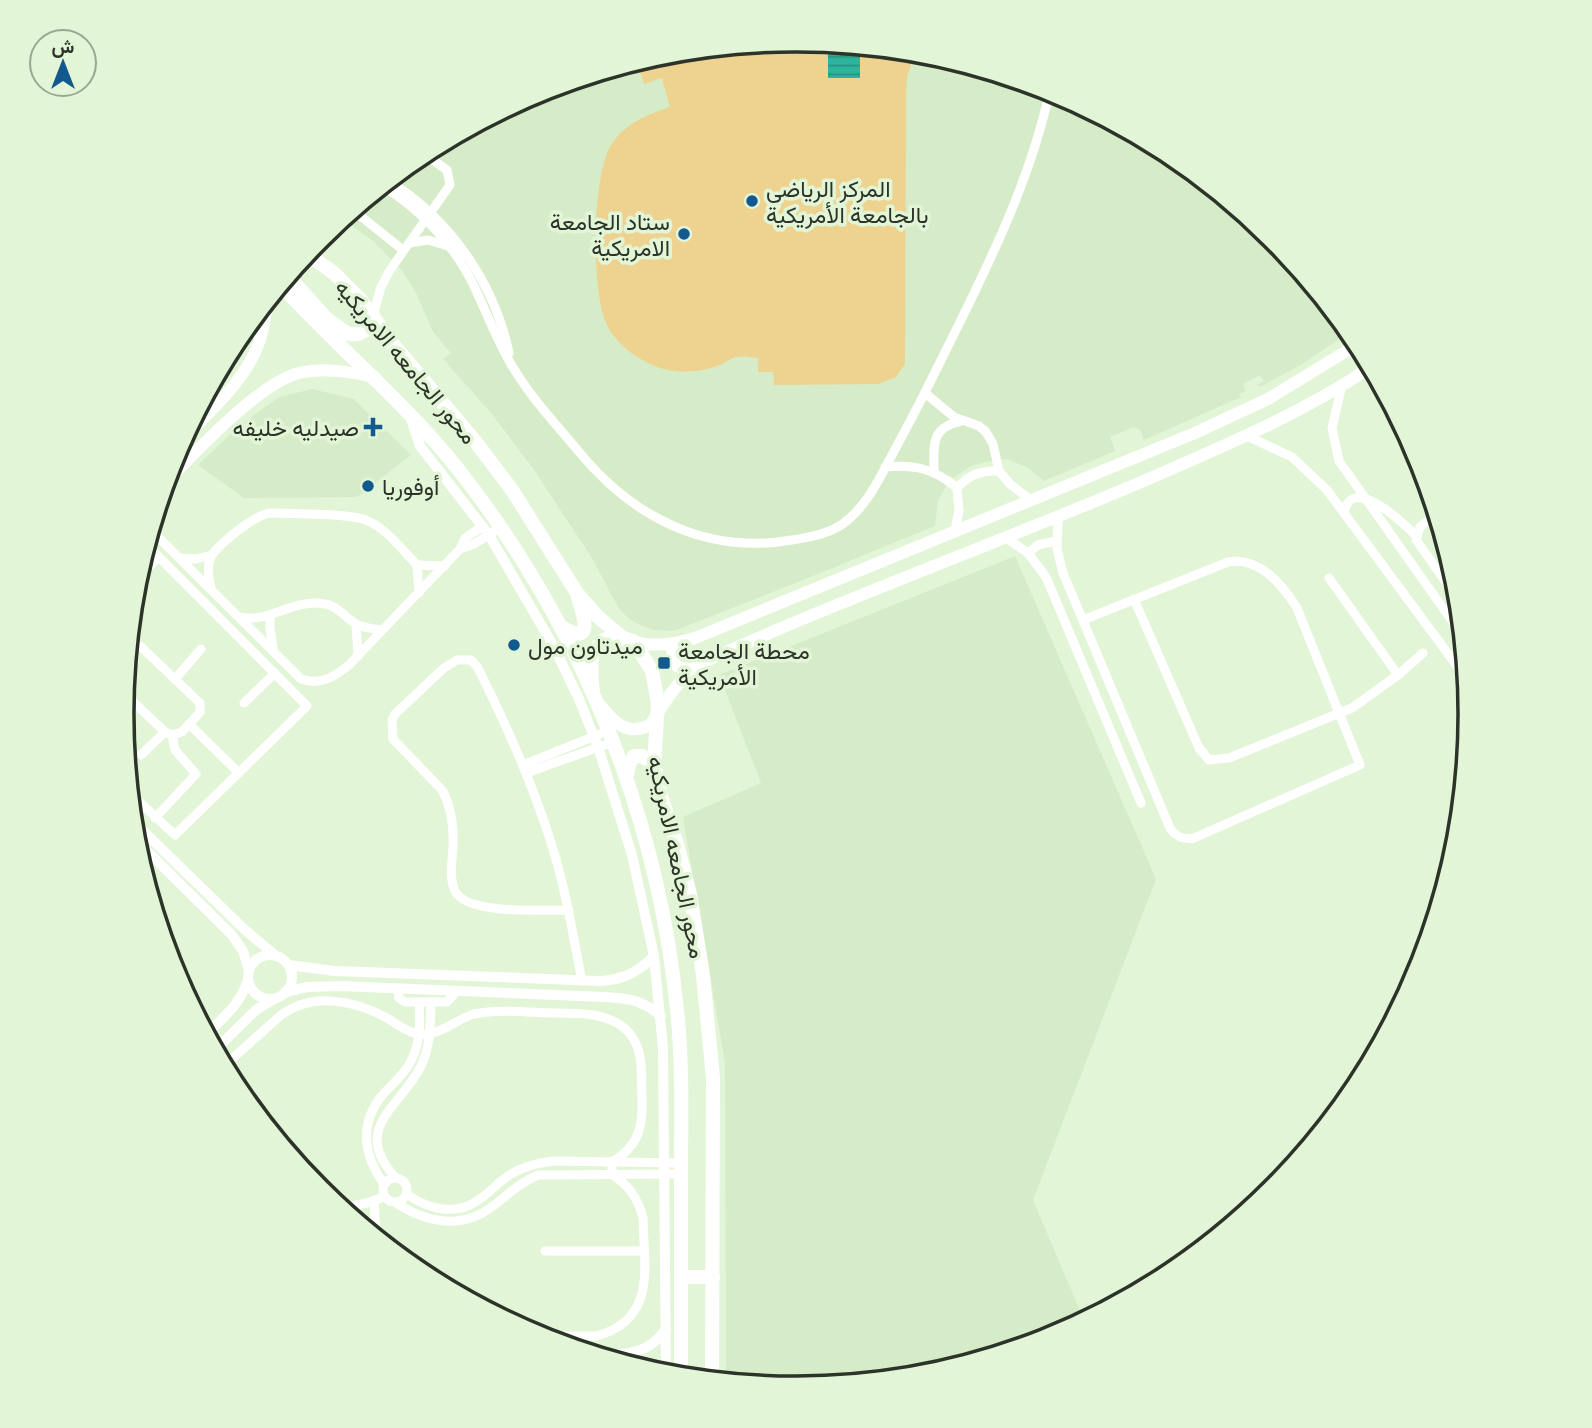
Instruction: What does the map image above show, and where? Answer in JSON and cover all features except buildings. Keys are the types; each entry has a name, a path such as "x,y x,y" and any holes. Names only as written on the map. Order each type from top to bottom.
{"main road":[{"name":"محور الجامعه الامريكيه","path":"315,260 348,286 373,315 398,351 475,441 512,490 577,593 598,617 641,653 652,671 658,692 654,764 660,793 687,877 708,1011 713,1078 712,1370"},
{"path":"295,283 327,318 348,334 363,332 370,325 373,315"},
{"name":"محور الجامعه الامريكيه","path":"287,292 341,348 375,377 410,413 458,468 491,529 559,625 595,697 627,778 666,932 679,1031 681,1365"},
{"path":"207,413 253,360 261,342 266,318"},
{"path":"1348,350 1268,399 1195,433 695,638 677,643 645,643 624,637 611,637 595,649 591,662 595,697 615,722 626,729 645,727 651,724 673,690 694,668 716,656 1058,517 1247,436 1362,372"},
{"path":"183,466 255,397 288,376 312,370 343,371 375,377"},
{"path":"238,380 255,397"},
{"path":"559,625 573,634 580,633 585,628 586,621 577,593"},
{"path":"677,643 672,651 675,664 684,669 694,668"},
{"path":"627,778 629,764 634,756 642,755 654,764"},
{"path":"650,936 666,932"},
{"path":"681,1277 713,1277"}],"street":[{"path":"390,191 428,216 468,275 511,365 540,405 614,489 655,518 699,535 758,544 819,535 843,523 862,505 925,393 1009,219 1029,166 1047,102"},
{"path":"373,315 381,287 406,246 449,188 450,177 447,170 434,161"},
{"path":"396,187 463,248 482,280 502,326 511,365"},
{"path":"360,217 406,246 428,240 450,248"},
{"path":"1342,385 1332,428 1339,461 1450,619"},
{"path":"925,393 961,421 979,426 990,437 999,471 1017,491 1031,501"},
{"path":"934,472 933,445 938,434 948,425 961,421"},
{"path":"1247,436 1292,457 1327,490 1455,664"},
{"path":"885,467 916,466 934,472 957,488"},
{"path":"957,488 979,473 999,471"},
{"path":"954,533 959,511 957,488"},
{"path":"1344,513 1351,500 1366,499 1392,513 1416,536"},
{"path":"212,590 208,578 208,565 212,555 250,520 270,513 368,521 379,528 417,565 419,593"},
{"path":"1058,517 1056,541 1060,565 1137,752 1170,828 1180,837 1194,838 1360,765 1297,608 1262,568 1242,561 1228,562 1083,620"},
{"path":"1428,520 1420,527 1416,536 1417,543 1444,579"},
{"path":"159,538 301,679 317,682 333,677 358,656 445,566 460,549 465,538 491,529 554,647 596,742 626,834 650,936 661,1016 666,1363"},
{"path":"1006,538 1028,552 1046,577 1141,803"},
{"path":"1028,552 1044,543 1056,541"},
{"path":"141,804 174,836 307,706 155,553"},
{"path":"179,558 196,559 212,555"},
{"path":"152,564 159,557"},
{"path":"417,565 445,566"},
{"path":"1329,578 1398,675"},
{"path":"1134,598 1199,748 1209,760 1229,758 1352,708 1423,653"},
{"path":"238,616 249,619 270,616 295,605 317,603 335,607 356,624 382,630"},
{"path":"270,616 274,652"},
{"path":"356,624 358,656"},
{"path":"138,645 200,703 200,712 179,734 168,734 141,755"},
{"path":"175,679 201,649"},
{"path":"1082,663 1098,656"},
{"path":"569,910 470,905 460,898 452,881 453,838 448,800 442,790 393,739 392,720 395,714 444,668 457,660 466,659 478,668 525,769 552,846 569,910 582,981"},
{"path":"244,703 275,673"},
{"path":"135,703 168,734 175,750 197,774 155,818"},
{"path":"189,724 239,773"},
{"path":"525,769 611,736"},
{"path":"1122,759 1137,752"},
{"path":"1128,772 1143,766"},
{"path":"145,833 244,929 288,965 335,971 610,981 625,977 654,956"},
{"path":"149,853 232,935 243,951 256,994 266,998 307,987 340,986 455,993 622,998 642,1002 661,1016"},
{"path":"213,1027 241,998 249,975 260,958 276,956"},
{"path":"222,1043 256,1010 281,995 291,979 288,965"},
{"path":"398,990 402,1000 419,1002 447,1002 455,993"},
{"path":"232,1059 289,1009 309,1002 361,1005 425,1034 468,1016 492,1012 601,1016 617,1023 629,1035 638,1050 642,1113 640,1134 635,1143 612,1162"},
{"path":"419,1002 427,1052 420,1070 388,1109 380,1126 379,1149 382,1160 396,1178 404,1182 407,1194 428,1206 452,1210 476,1202 512,1173 532,1164 553,1161 612,1162 681,1168"},
{"path":"384,1184 376,1174 367,1153 367,1123 381,1097 408,1066 425,1034 431,1002"},
{"path":"612,1162 612,1174"},
{"path":"353,1205 379,1199 396,1203 435,1220 465,1220 481,1214 521,1182 538,1175 612,1174 665,1168"},
{"path":"572,1336 597,1336 624,1325 636,1311 643,1293 643,1218 638,1201 628,1186 612,1174"},
{"path":"377,1225 379,1199 384,1184 387,1180 396,1178"},
{"path":"396,1203 407,1194"},
{"path":"545,1251 644,1251"},
{"path":"627,1353 635,1353 653,1344 666,1329"}],"shaded area":[{"path":"796,52 882,58 925,65 1009,88 1049,103 1127,141 1199,189 1264,246 1321,311 1341,338 1260,387 1258,384 1264,381 1260,375 1243,384 1246,391 1239,394 1241,397 1144,440 1140,430 1134,427 1110,437 1115,451 1044,481 1028,468 1007,459 971,466 953,478 949,475 944,481 947,484 938,501 935,526 674,631 653,630 627,617 618,607 592,558 532,467 492,414 443,359 451,353 433,332 417,295 402,270 373,241 351,225 393,189 465,141 543,103 583,88 667,65 710,58"},
{"name":"المركز الرياضي بالجامعة الأمريكية","path":"796,52 912,63 906,94 905,364 896,377 878,384 774,385 773,372 758,372 758,358 737,357 702,370 670,370 641,359 627,350 616,338 607,325 602,309 596,263 597,209 604,162 610,147 629,126 670,107 662,78 644,84 640,72 638,72 710,58"},
{"path":"312,389 354,399 411,455 357,497 244,498 198,465 239,426 279,397"},
{"path":"1015,556 1156,879 1033,1200 1080,1311 1009,1340 925,1363 882,1370 796,1376 726,1371 725,1063 683,817 761,783 719,675"}],"water":[{"path":"828,53 860,56 860,78 828,78"}],"place":[{"name":"المركز الرياضي بالجامعة الأمريكية","path":"752,201"},
{"name":"ستاد الجامعة الامريكية","path":"684,234"},
{"name":"صيدليه خليفه","path":"373,427"},
{"name":"أوفوريا","path":"368,486"},
{"name":"ميدتاون مول","path":"514,645"},
{"name":"محطة الجامعة الأمريكية","path":"664,663"}]}
